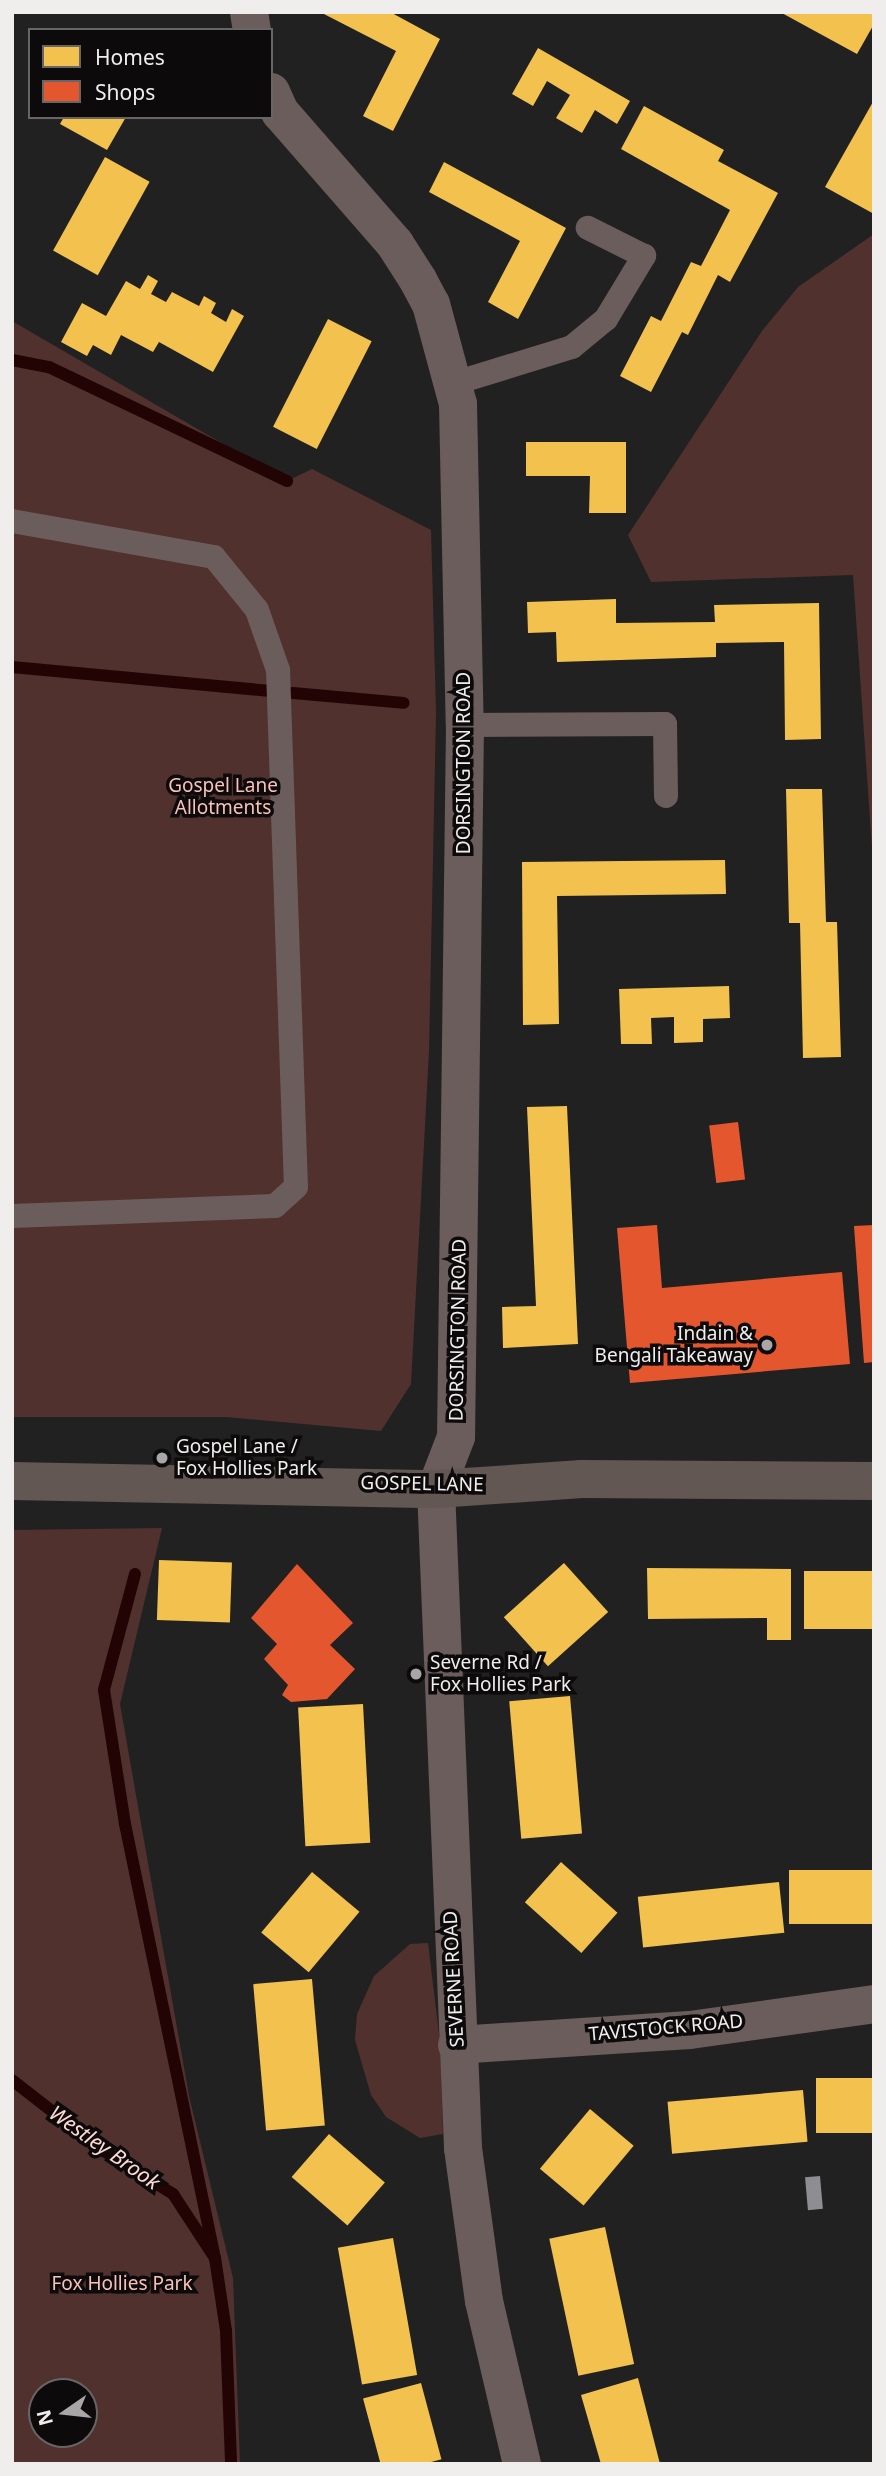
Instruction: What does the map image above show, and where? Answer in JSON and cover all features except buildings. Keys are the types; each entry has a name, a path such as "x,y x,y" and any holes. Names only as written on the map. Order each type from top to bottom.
{"street":[{"name":"DORSINGTON ROAD","path":"273,96 280,112 394,244 418,280 430,304 454,383 464,531 465,725 456,1437 436,1489"},
{"name":"GOSPEL LANE","path":"12,1481 352,1483 436,1489 582,1479 874,1481"},
{"name":"SEVERNE ROAD","path":"436,1489 463,2148 484,2301 522,2464"},
{"name":"TAVISTOCK ROAD","path":"457,2045 690,2030 874,2004"}],"lane":[{"path":"454,383 572,346 606,318 644,256 588,228"},
{"path":"12,521 214,557 257,610 278,670 296,1187 275,1206 12,1216"},
{"path":"465,725 665,724 666,796"}],"green space":[{"path":"874,234 874,877 853,575 651,582 628,535 762,331 798,287"},
{"name":"Gospel Lane Allotments","path":"12,321 287,481 312,469 431,530 436,713 429,1051 411,1384 381,1431 226,1417 12,1417"},
{"name":"Fox Hollies Park","path":"162,1528 120,1704 189,2096 233,2278 240,2464 12,2464 12,1530"},
{"path":"428,1943 440,2042 443,2134 420,2138 386,2117 371,2095 355,2040 357,2014 374,1976 410,1944"}],"waterway":[{"path":"12,360 49,367 287,481"},
{"path":"12,667 271,691"},
{"path":"293,693 404,703"},
{"path":"135,1574 104,1690 125,1824 215,2258"},
{"name":"Westley Brook","path":"12,2080 102,2150 173,2194 215,2258 226,2331 231,2464"}],"place":[{"name":"Indain & Bengali Takeaway","path":"767,1345"},
{"name":"Gospel Lane / Fox Hollies Park","path":"162,1458"},
{"name":"Severne Rd / Fox Hollies Park","path":"416,1674"}]}
